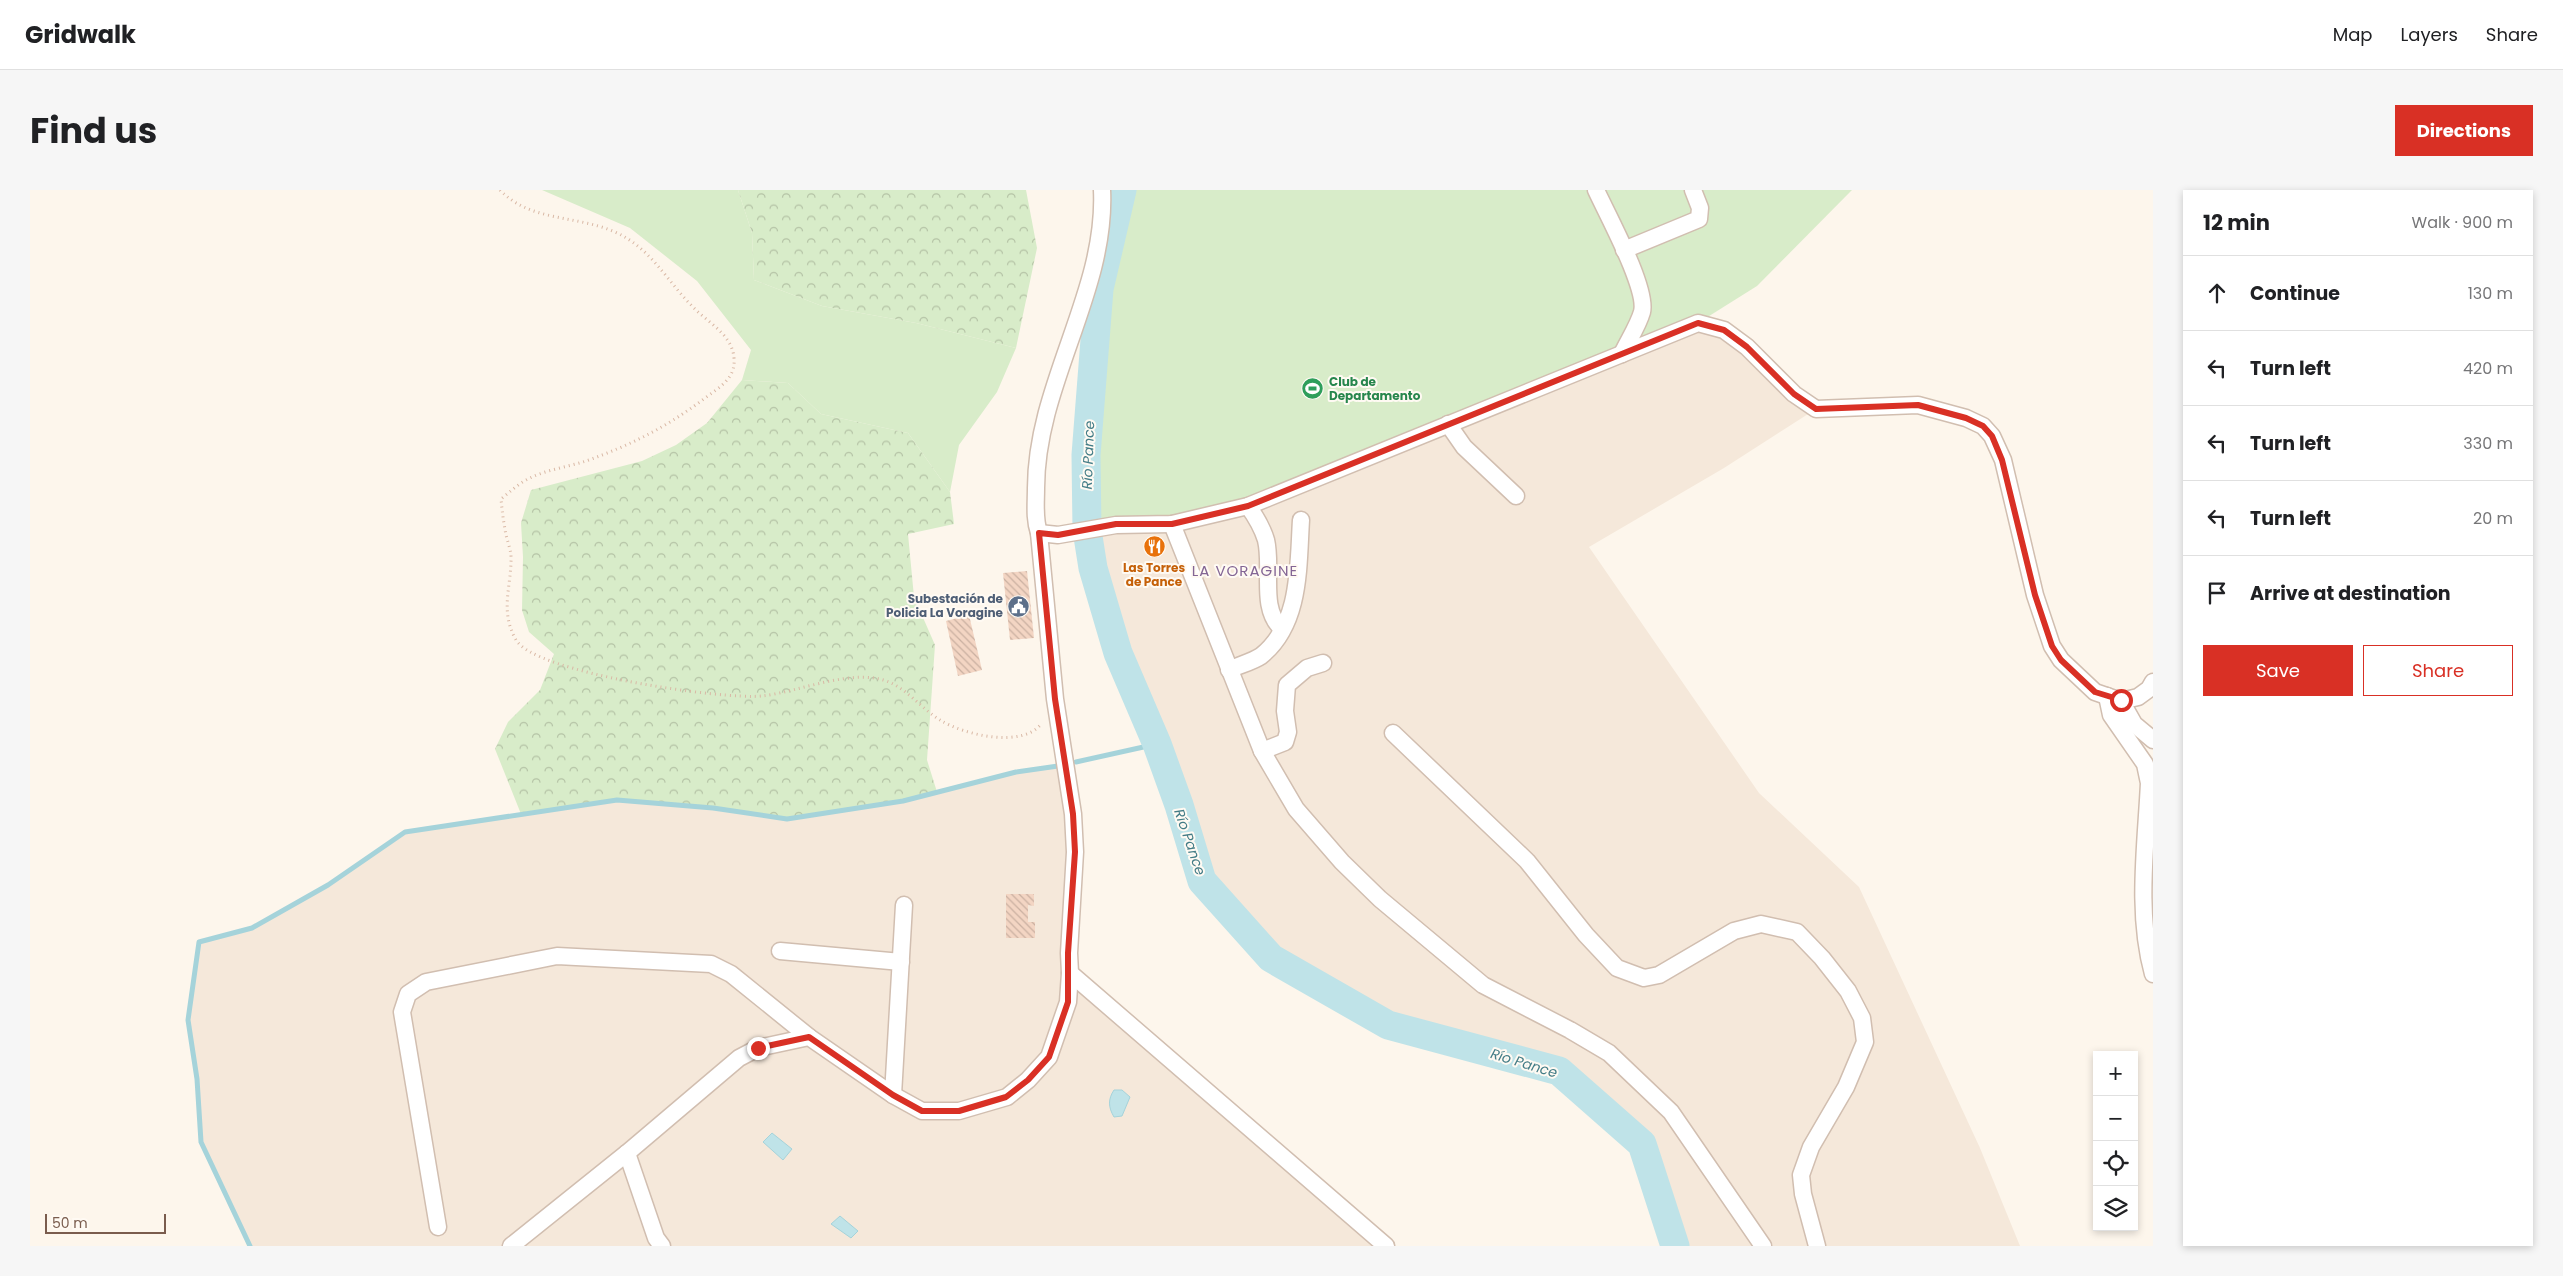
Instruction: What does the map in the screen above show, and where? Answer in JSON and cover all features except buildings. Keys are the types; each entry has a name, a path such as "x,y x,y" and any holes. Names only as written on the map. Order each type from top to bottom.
{"street":[{"path":"438,1227 402,1012 408,994 426,982 557,956 711,964 731,974 809,1037 893,1095 922,1111 959,1111 1006,1097 1028,1080 1049,1057 1068,1002 1070,973 1068,953 1075,852 1073,814 1055,699 1039,533 1035,521 1036,468 1048,400 1096,258 1103,213 1102,190"},
{"path":"1596,190 1640,290 1642,311 1622,354"},
{"path":"1624,250 1699,219 1700,208 1693,190"},
{"path":"1039,533 1058,535 1116,524 1172,524 1248,506 1698,323 1724,330 1747,347 1794,394 1816,409 1918,405 1966,418 1983,426 1992,436 2002,460 2035,595 2052,646 2061,660 2095,692 2114,698 2138,697 2153,682"},
{"path":"1448,424 1464,448 1516,496"},
{"path":"1248,506 1260,523 1266,541 1269,571 1268,600 1274,622 1282,629"},
{"path":"1229,670 1259,657 1275,643 1291,615 1298,572 1301,520"},
{"path":"1172,524 1262,750 1296,809 1342,862 1380,899 1483,985 1570,1030 1609,1053 1671,1112 1763,1246"},
{"path":"1262,750 1284,742 1288,732 1285,711 1288,685 1307,668 1323,663"},
{"path":"2114,698 2134,724 2153,740"},
{"path":"2114,698 2111,715 2145,764 2149,782 2144,911 2146,949 2153,974"},
{"path":"1393,733 1527,861 1586,935 1617,968 1644,978 1659,975 1734,931 1761,924 1797,932 1822,958 1848,991 1862,1018 1865,1042 1846,1087 1811,1147 1801,1175 1802,1194 1817,1246"},
{"path":"893,1095 904,905"},
{"path":"780,951 901,962"},
{"path":"1070,973 1386,1246"},
{"path":"511,1246 627,1153 739,1058 758,1048 809,1037"},
{"path":"627,1153 656,1238 662,1246"}],"path":[{"path":"500,190 524,209 599,226 616,232 642,248 660,266 693,307 718,328 733,348 734,361 734,372 720,387 668,425 616,449 529,478 501,499 505,530 511,554 506,616 516,642 537,657 562,666 705,693 743,697 763,696 856,677 874,678 888,682 952,727 1006,738 1022,736 1033,732 1041,725"}],"shaded area":[{"name":"LA VORAGINE","path":"1698,323 1724,330 1816,409 1724,468 1589,547 1759,793 1859,887 1980,1148 2020,1246 1675,1246 1642,1144 1559,1071 1388,1025 1271,958 1202,881 1179,805 1157,744 1118,653 1093,568 1087,530"},
{"path":"1066,765 1070,973 1386,1246 250,1246 201,1142 197,1079 188,1020 199,942 252,928 328,885 405,832 617,800 713,808 787,819 903,801 1016,772"}],"green space":[{"path":"542,190 738,190 752,233 754,280 822,306 916,323 1016,348 997,392 959,445 950,492 908,433 821,414 788,383 742,380 751,350 697,281 630,228"},
{"path":"738,190 1026,190 1037,248 1016,348 916,323 822,306 754,280 752,233"},
{"name":"Club de Departamento","path":"1122,190 1852,190 1757,286 1698,323 1248,506 1087,530 1086,455 1099,289"},
{"path":"742,380 788,383 821,414 908,433 950,492 954,524 908,534 914,597 935,645 927,760 937,792 903,801 787,819 713,808 617,800 521,814 495,749 508,722 540,690 554,654 529,632 522,610 523,557 521,523 531,490 642,461 676,445 707,423"}],"water":[{"path":"1114,1090 1122,1090 1130,1097 1122,1116 1114,1117 1111,1110 1110,1100"},
{"path":"772,1133 792,1149 783,1160 763,1142"},
{"path":"840,1216 858,1231 851,1238 831,1224"}],"waterway":[{"name":"Río Pance","path":"1122,190 1099,289 1086,455 1087,530 1093,568 1118,653 1157,744 1179,805 1202,881 1271,958 1388,1025 1559,1071 1642,1144 1675,1246"},
{"path":"1076,762 1157,744"},
{"path":"250,1246 201,1142 197,1079 188,1020 199,942 252,928 328,885 405,832 617,800 713,808 787,819 903,801 1016,772 1058,766"}],"place":[{"name":"Club de Departamento","path":"1313,389"},
{"name":"Las Torres de Pance","path":"1154,547"},
{"name":"Subestación de Policia La Voragine","path":"1019,606"}],"district":[{"name":"LA VORAGINE","path":"1245,571"}],"route":[{"path":"758,1048 780,1041 809,1037 893,1095 922,1111 959,1111 1006,1097 1028,1080 1049,1057 1064,1020 1068,1002 1070,973 1068,953 1075,852 1073,814 1055,699 1039,533 1058,535 1116,524 1172,524 1248,506 1698,323 1724,330 1747,347 1794,394 1816,409 1918,405 1966,418 1983,426 1992,436 2002,460 2035,595 2052,646 2061,660 2095,692 2121,700"}]}
